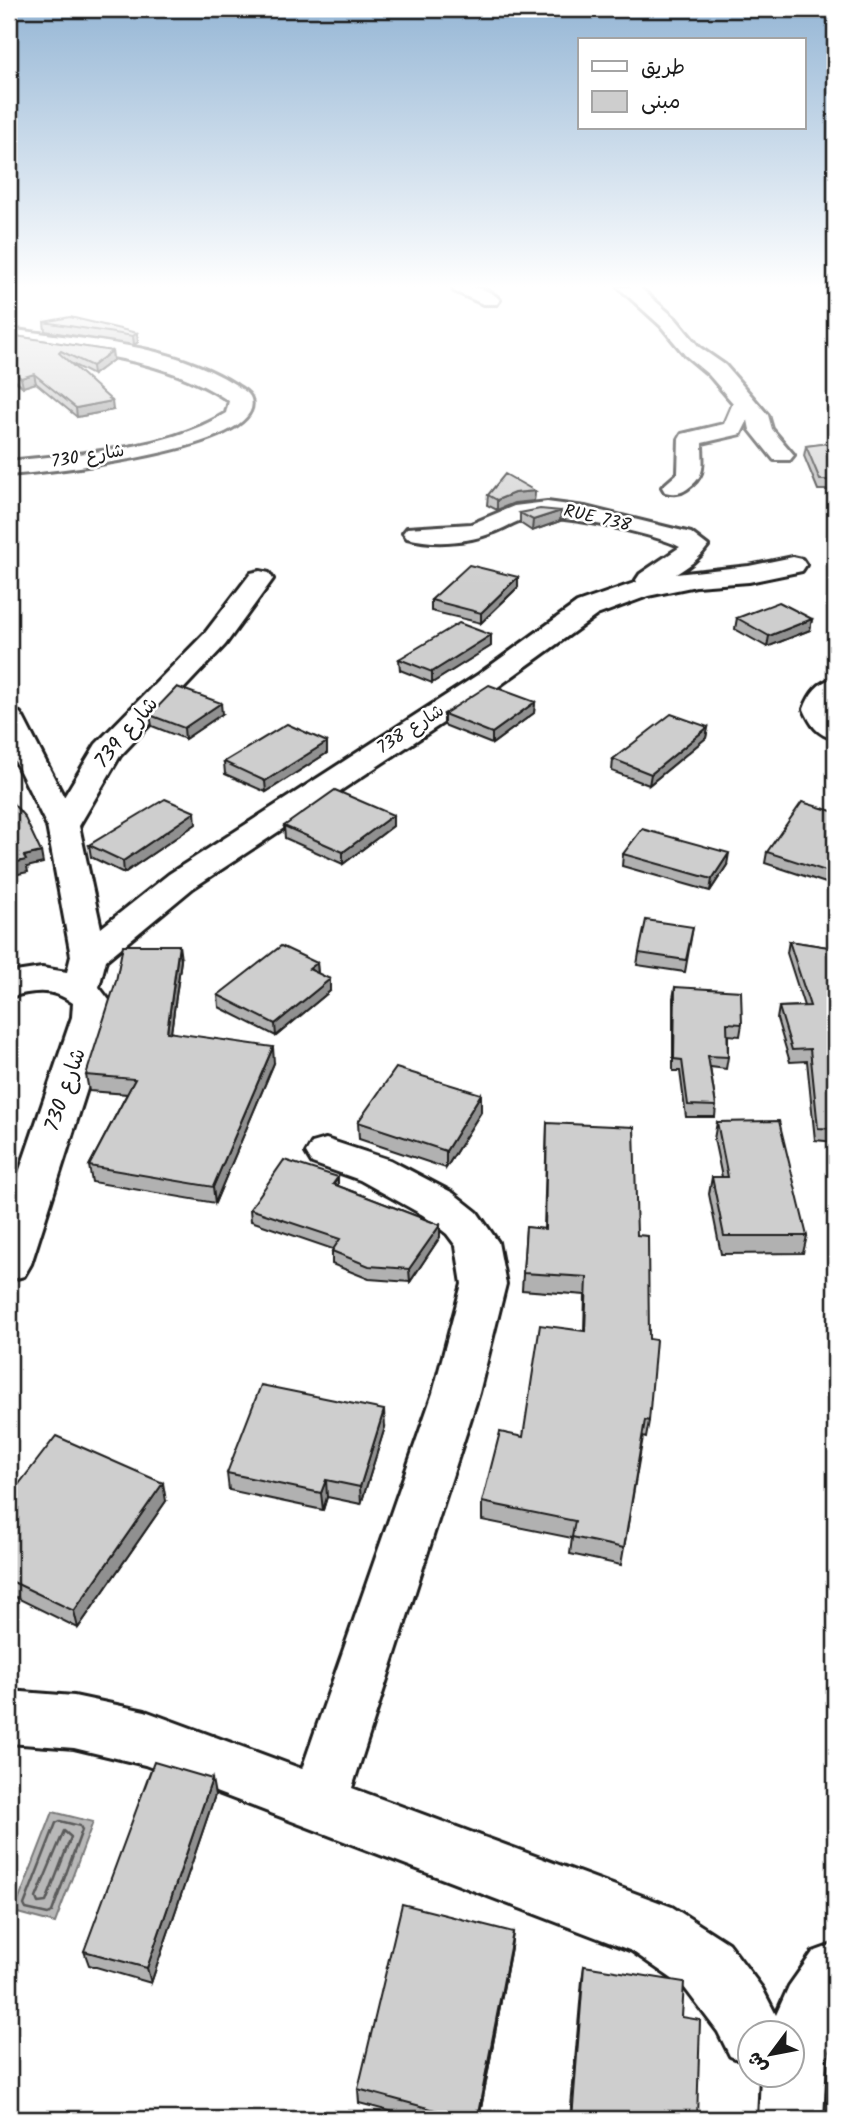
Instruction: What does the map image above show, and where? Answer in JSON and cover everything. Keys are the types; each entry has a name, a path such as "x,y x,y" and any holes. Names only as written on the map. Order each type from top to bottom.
{"street":[{"name":"شارع 730","path":"9,468 170,444 235,417 241,405 240,398 227,386"},
{"path":"728,386 742,406 760,420 761,430 782,455"},
{"path":"674,487 690,476 690,439 733,429 742,406"},
{"name":"RUE 738","path":"416,533 476,530 517,513 552,509 682,538 695,546 665,571 626,593"},
{"name":"شارع 738","path":"85,972 181,881 489,680 587,609 626,593 696,578 748,574 793,565"},
{"name":"شارع 739","path":"63,826 107,751 215,639 260,579"},
{"path":"835,687 823,698 819,709 825,723 835,730"},
{"path":"9,719 63,826 85,972 62,981 40,980 9,985"},
{"name":"شارع 730","path":"9,1264 91,1017 92,1000 85,972"},
{"path":"319,1803 456,1393 484,1284 477,1242 462,1223 438,1204 375,1170 326,1153"},
{"path":"9,1717 74,1722 145,1738 651,1928 706,1965 745,2020"},
{"path":"785,2103 796,2041 816,1996 835,1974"}],"water":[{"path":"53,1812 93,1822 55,1923 14,1912"}],"building":[{"path":"49,386 96,386 112,401 76,408"},
{"path":"835,438 835,480 820,480 806,446 829,443 827,440"},
{"path":"505,474 535,491 514,493 497,500 488,495"},
{"path":"540,509 561,511 533,520 520,513"},
{"path":"469,565 518,577 481,613 431,600"},
{"path":"779,602 812,619 769,636 737,618"},
{"path":"459,623 491,635 432,672 399,659"},
{"path":"489,685 535,702 492,733 444,714"},
{"path":"177,687 221,703 184,728 150,715"},
{"path":"671,714 708,727 651,774 613,759"},
{"path":"287,724 327,742 265,781 224,762"},
{"path":"335,790 393,815 343,852 284,826"},
{"path":"9,799 24,816 41,852 24,856 26,860 9,864"},
{"path":"165,799 195,812 123,861 89,845"},
{"path":"802,802 835,812 835,874 767,852"},
{"path":"642,829 729,853 712,879 623,854"},
{"path":"646,920 693,927 686,960 639,953"},
{"path":"789,941 835,948 835,1129 818,1128 810,1049 792,1050 779,1007 810,1006"},
{"path":"123,945 179,945 167,1032 273,1047 213,1187 89,1166 135,1079 86,1075 116,981"},
{"path":"281,946 317,963 309,969 330,979 275,1024 218,995"},
{"path":"675,987 741,991 742,1024 727,1023 728,1057 708,1056 716,1106 688,1105 682,1060 674,1059"},
{"path":"396,1068 481,1094 446,1151 358,1122"},
{"path":"779,1121 807,1236 724,1236 712,1177 728,1177 717,1122"},
{"path":"547,1123 634,1127 637,1235 648,1236 649,1339 656,1340 649,1421 645,1420 624,1548 572,1537 575,1521 482,1502 500,1432 523,1437 540,1325 585,1331 587,1277 523,1273 526,1227 545,1229"},
{"path":"284,1160 338,1177 333,1184 440,1225 409,1269 369,1266 332,1251 340,1239 250,1209"},
{"path":"261,1385 384,1410 360,1487 326,1480 321,1493 227,1473"},
{"path":"56,1436 163,1483 74,1611 9,1580 9,1497"},
{"path":"154,1762 212,1779 147,1968 84,1951"},
{"path":"402,1904 513,1932 477,2119 468,2119 358,2089"},
{"path":"584,1966 684,1982 682,2017 700,2020 697,2119 572,2119"}]}
